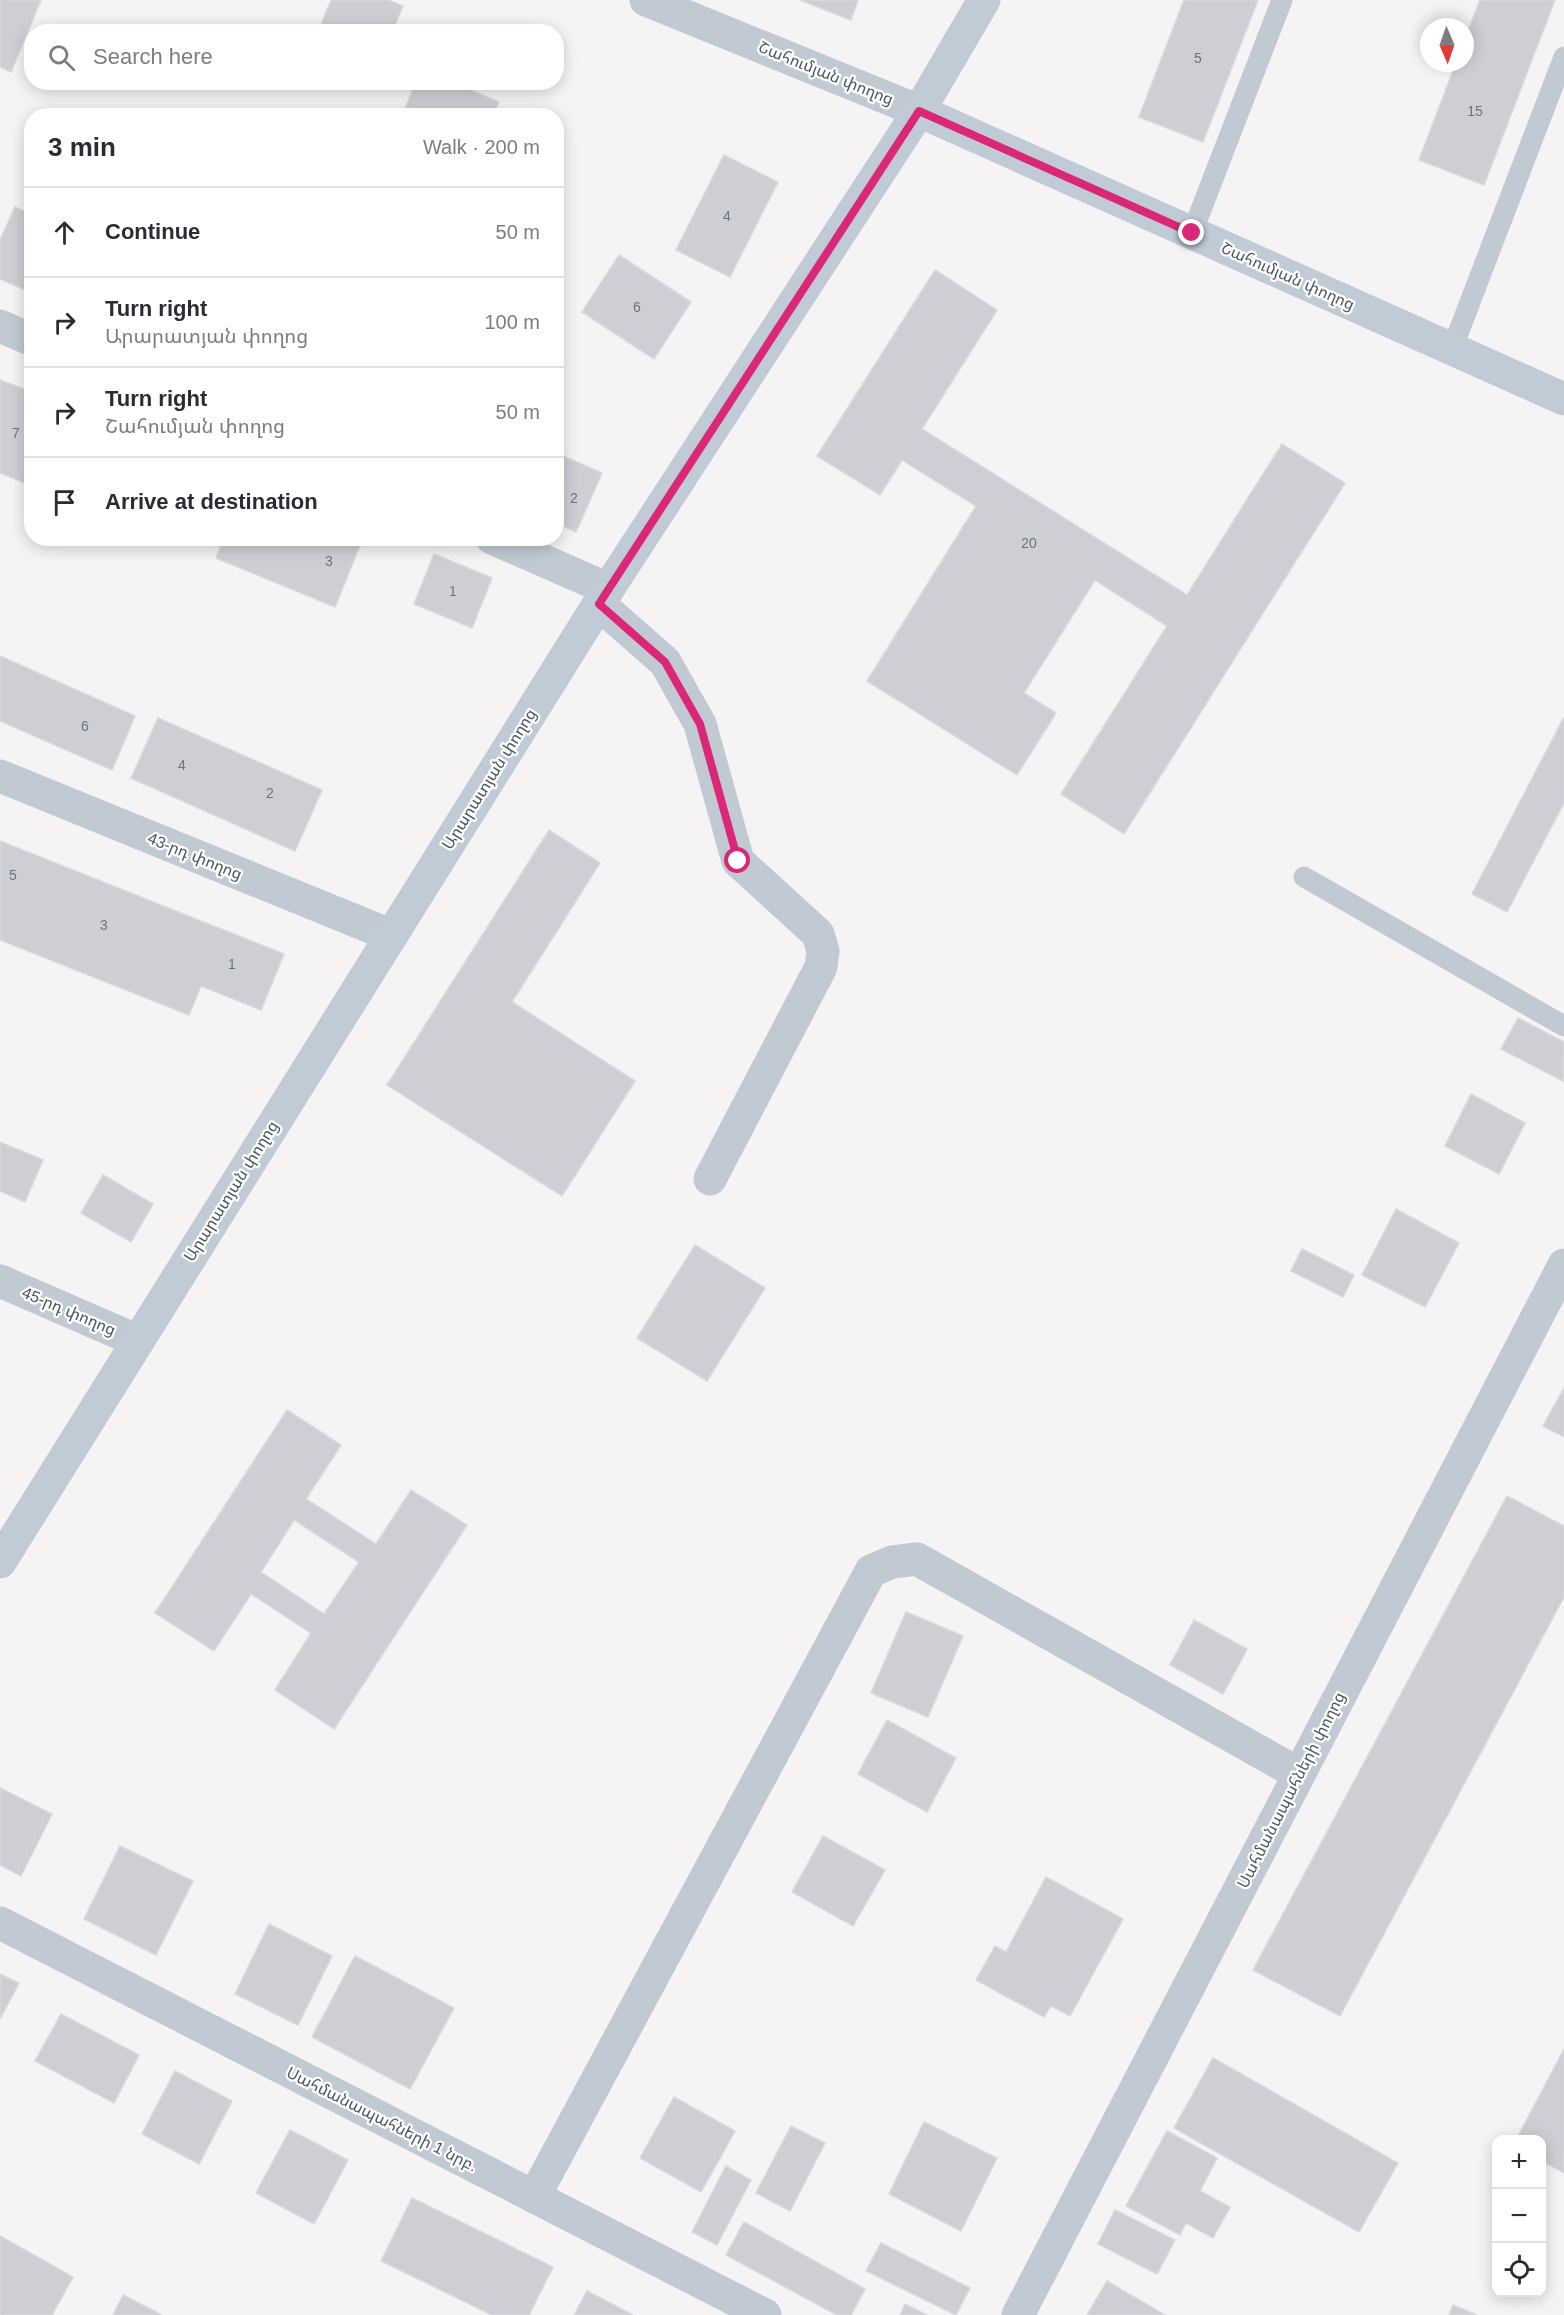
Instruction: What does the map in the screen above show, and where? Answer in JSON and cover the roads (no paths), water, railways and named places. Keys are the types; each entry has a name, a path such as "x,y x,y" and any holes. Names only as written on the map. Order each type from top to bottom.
{"main road":[{"name":"Արարատյան փողոց","path":"0,1562 390,935 604,597 919,111 984,0"},
{"name":"Շահումյան փողոց","path":"919,111 1564,399"}],"street":[{"name":"Շահումյան փողոց","path":"646,0 919,111"},
{"path":"0,326 24,336"},
{"path":"507,546 604,597 665,662 700,724 738,861 818,934 823,951 821,967 710,1179"},
{"name":"43-րդ փողոց","path":"0,776 390,935"},
{"name":"Սահմանապահների փողոց","path":"1018,2315 1564,1264"},
{"name":"45-րդ փողոց","path":"0,1281 138,1341"},
{"path":"534,2197 871,1571 892,1562 917,1559 1299,1774"},
{"name":"Սահմանապահների 1 նրբ.","path":"0,1923 765,2315"}],"lane":[{"path":"1192,233 1282,0"},
{"path":"1452,349 1564,57"},
{"path":"1304,877 1564,1026"}]}
